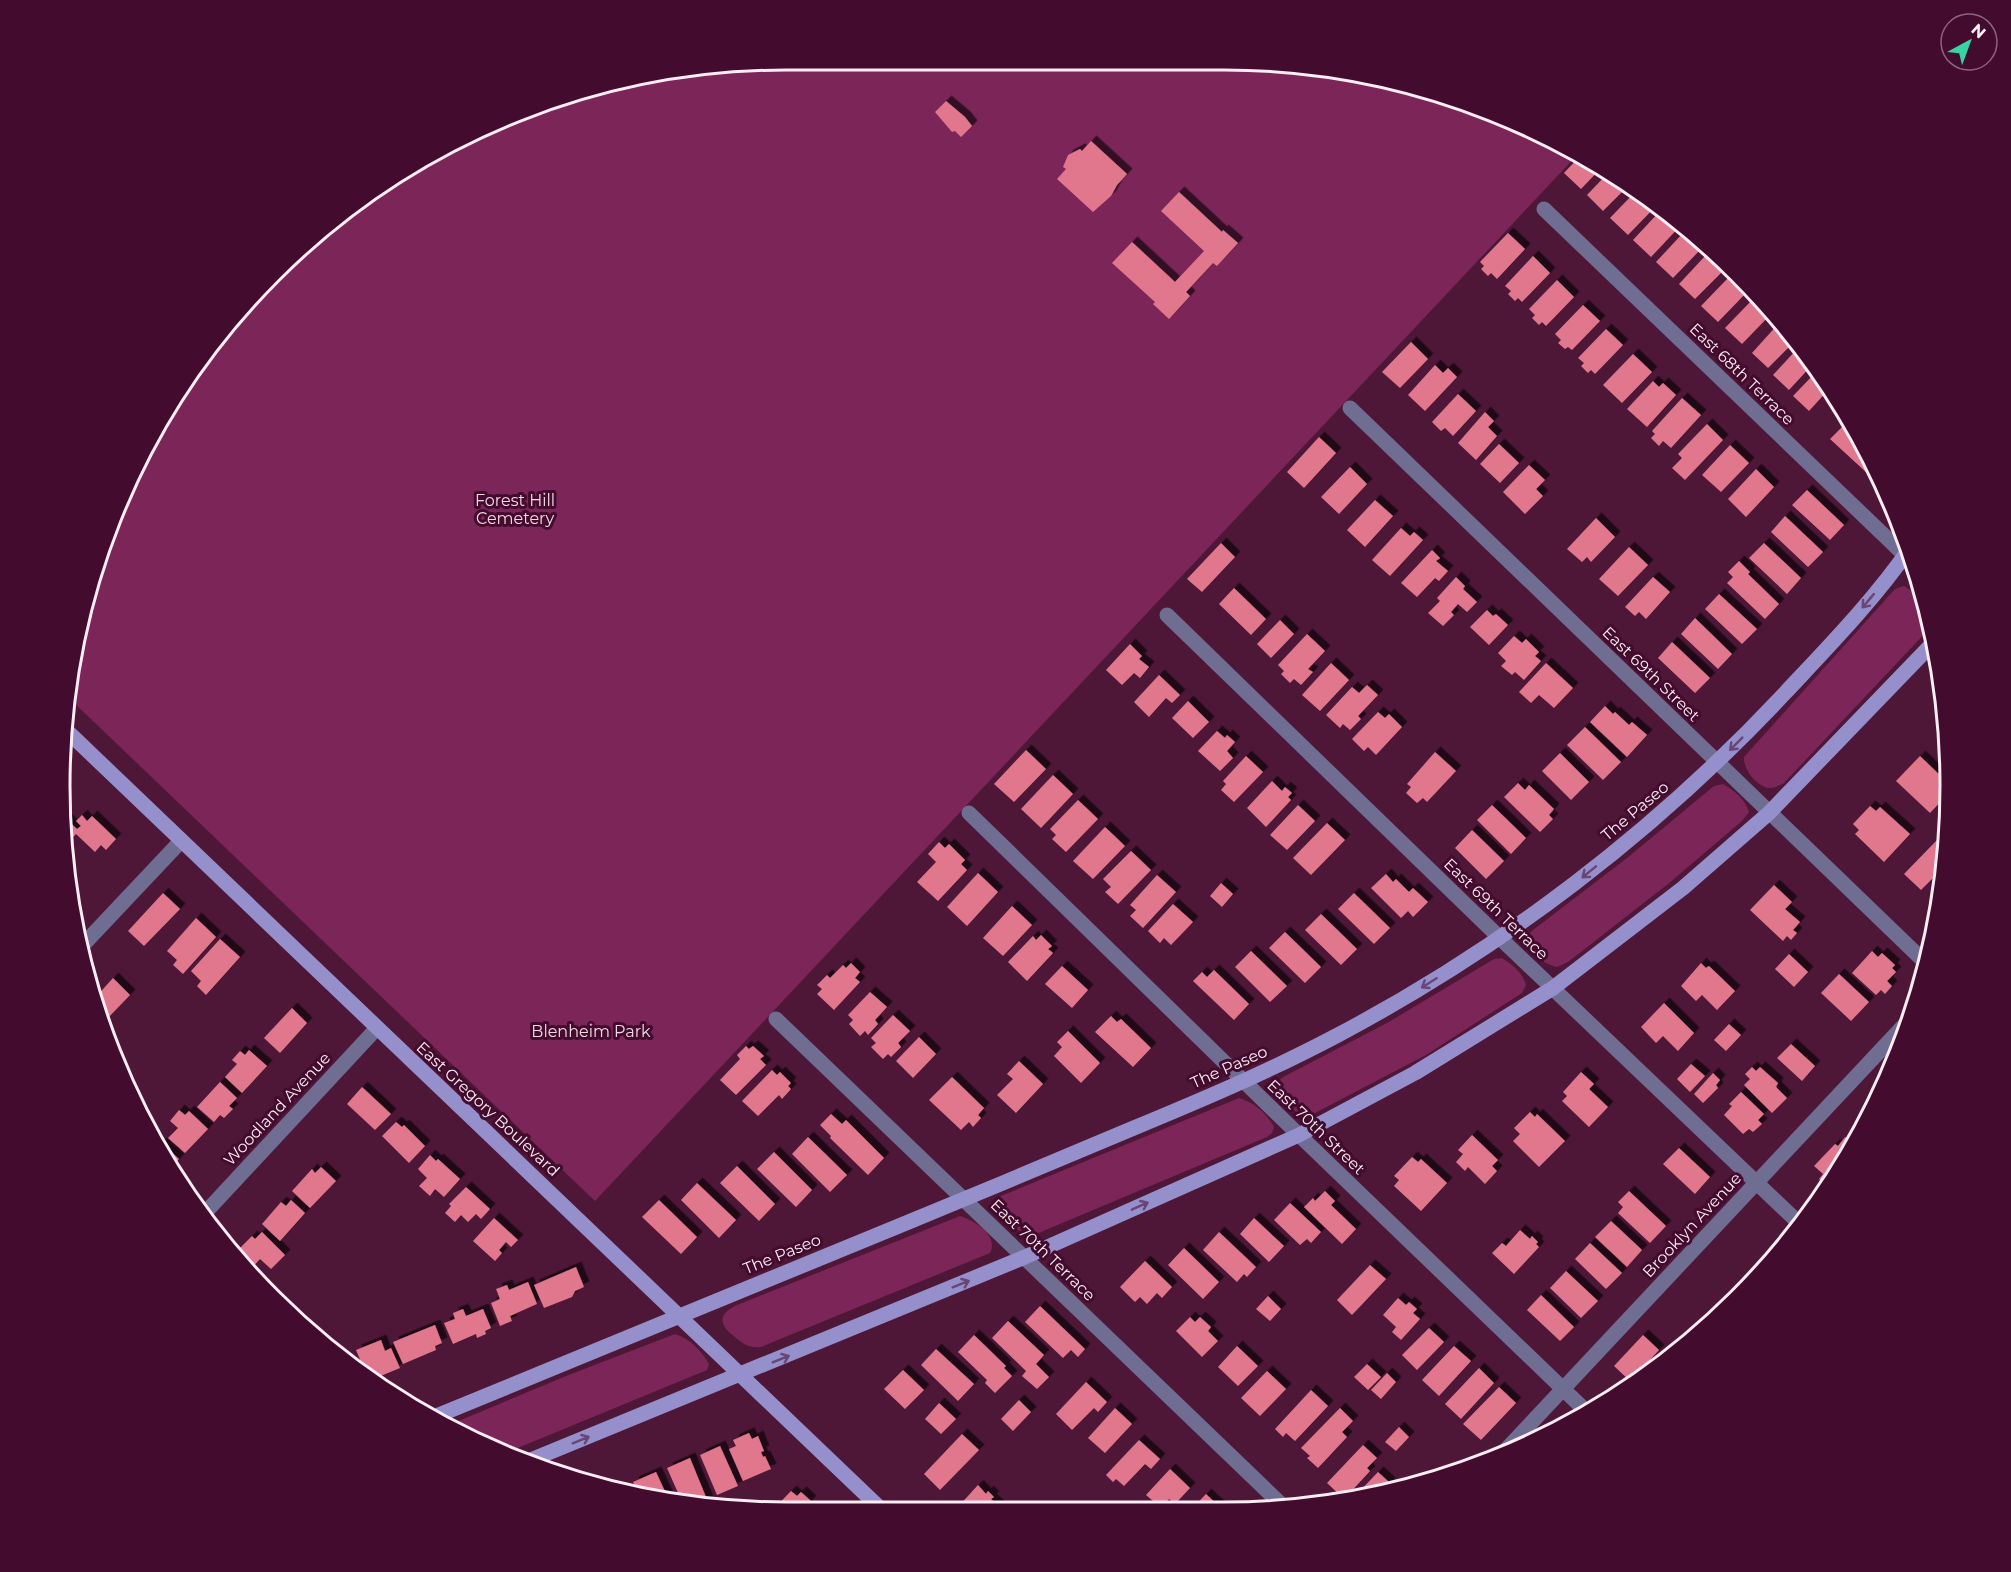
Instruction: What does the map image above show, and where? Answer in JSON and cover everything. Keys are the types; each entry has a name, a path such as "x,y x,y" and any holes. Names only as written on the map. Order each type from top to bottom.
{"main road":[{"name":"The Paseo","path":"443,1414 1244,1082 1336,1036 1410,994 1500,938 1575,883 1717,764 1905,562"},
{"path":"538,1457 1025,1257 1299,1135 1415,1073 1553,988 1683,888 1769,813 1928,650"},
{"name":"East Gregory Boulevard","path":"72,736 874,1502"}],"street":[{"name":"East 68th Terrace","path":"1544,208 1899,545"},
{"name":"East 69th Street","path":"1350,408 1919,957"},
{"name":"East 69th Terrace","path":"1167,615 1500,938 1795,1219"},
{"name":"East 70th Street","path":"969,813 1581,1407"},
{"path":"87,940 181,841"},
{"name":"East 70th Terrace","path":"776,1019 1276,1500"},
{"name":"Woodland Avenue","path":"209,1209 377,1028"},
{"name":"Brooklyn Avenue","path":"1516,1439 1896,1034"}],"green space":[{"name":"Forest Hill Cemetery","path":"786,70 1225,70 1272,72 1365,84 1455,108 1499,125 1572,160 595,1201 76,705 84,646 95,601 108,556 125,512 166,428 218,350 248,314 314,248 350,218 428,166 470,144 556,108 646,84 693,77"},
{"path":"1904,586 1914,593 1924,634 1784,783 1770,788 1757,782 1747,770 1744,757 1895,589"},
{"path":"1723,784 1745,803 1749,812 1742,821 1668,884 1568,962 1557,967 1541,960 1532,952 1525,937 1627,858 1714,786"},
{"path":"1502,958 1514,966 1523,977 1526,985 1522,993 1426,1055 1315,1113 1301,1114 1284,1101 1275,1089 1277,1082 1283,1077 1387,1023 1494,959"},
{"path":"1239,1098 1250,1102 1264,1113 1274,1127 1272,1133 1036,1234 1021,1231 1005,1222 996,1209 1001,1196"},
{"path":"960,1216 979,1225 989,1235 992,1247 990,1253 761,1347 745,1344 731,1334 724,1325 724,1314 737,1305"},
{"path":"675,1334 690,1342 703,1354 709,1364 707,1370 516,1449 457,1421"}],"building":[{"path":"946,101 972,126 961,137 955,131 952,132 935,112"},
{"path":"1091,141 1127,174 1111,196 1093,212 1057,179 1066,169 1063,167 1068,155 1080,149 1082,151"},
{"path":"1575,162 1595,174 1581,189 1564,173"},
{"path":"1603,178 1623,191 1603,211 1587,195"},
{"path":"1179,192 1222,232 1223,230 1238,243 1217,266 1213,263 1186,292 1190,296 1169,319 1153,304 1155,302 1112,263 1132,242 1175,282 1204,251 1161,211"},
{"path":"1631,196 1651,211 1628,235 1610,218"},
{"path":"1657,215 1676,230 1651,257 1633,240"},
{"path":"1508,233 1525,249 1497,279 1491,273 1488,276 1481,269 1484,266 1480,262"},
{"path":"1681,235 1700,250 1673,278 1656,262"},
{"path":"1533,256 1550,273 1522,302 1518,298 1515,301 1508,294 1511,291 1505,286"},
{"path":"1705,256 1722,272 1695,299 1679,284"},
{"path":"1728,278 1745,294 1718,322 1701,306"},
{"path":"1557,280 1574,297 1546,326 1542,322 1539,325 1532,318 1535,315 1529,309"},
{"path":"1751,301 1767,318 1742,344 1725,328"},
{"path":"1583,305 1600,321 1572,350 1568,347 1565,349 1558,343 1561,340 1555,334"},
{"path":"1775,328 1790,346 1768,368 1752,353"},
{"path":"1606,329 1623,345 1595,374 1591,370 1588,373 1581,366 1584,363 1578,358"},
{"path":"1411,342 1428,359 1400,388 1382,372"},
{"path":"1794,352 1807,370 1789,390 1773,375"},
{"path":"1633,354 1652,372 1622,403 1603,385"},
{"path":"1435,365 1443,373 1448,368 1457,377 1425,411 1408,395"},
{"path":"1812,376 1824,394 1809,411 1793,396"},
{"path":"1653,381 1659,387 1663,383 1676,395 1647,427 1627,409"},
{"path":"1458,394 1476,411 1453,436 1445,428 1441,431 1432,422"},
{"path":"1682,398 1701,415 1671,448 1663,441 1659,446 1651,438 1655,434 1652,431"},
{"path":"1485,412 1494,421 1488,427 1497,436 1476,460 1458,443"},
{"path":"1707,424 1723,440 1685,480 1672,468 1682,458 1678,454"},
{"path":"1843,426 1869,473 1868,474 1830,439"},
{"path":"1319,437 1336,453 1304,488 1287,472"},
{"path":"1499,444 1519,463 1500,483 1480,464"},
{"path":"1730,445 1749,463 1721,492 1702,475"},
{"path":"1529,465 1545,480 1536,489 1543,496 1525,514 1503,492"},
{"path":"1350,467 1367,484 1339,514 1321,497"},
{"path":"1756,469 1774,487 1746,517 1728,499"},
{"path":"1807,490 1844,525 1830,540 1792,505"},
{"path":"1375,500 1393,516 1365,547 1347,530"},
{"path":"1785,516 1823,552 1808,567 1771,532"},
{"path":"1596,518 1615,537 1591,562 1587,557 1582,562 1567,549"},
{"path":"1401,528 1410,536 1414,532 1423,540 1390,576 1372,560"},
{"path":"1221,543 1235,557 1202,592 1187,579"},
{"path":"1764,543 1801,578 1787,594 1749,558"},
{"path":"1629,547 1648,565 1618,596 1599,579"},
{"path":"1432,550 1440,558 1436,561 1448,571 1439,581 1435,578 1417,597 1401,583"},
{"path":"1739,561 1750,572 1748,574 1779,604 1765,619 1727,583 1733,577 1728,572"},
{"path":"1456,577 1465,586 1463,589 1477,602 1467,612 1458,604 1451,612 1454,615 1443,626 1428,613 1440,601 1437,598"},
{"path":"1653,577 1670,592 1646,619 1639,612 1635,616 1625,607"},
{"path":"1234,588 1266,619 1251,635 1219,604"},
{"path":"1719,594 1757,629 1742,644 1705,609"},
{"path":"1487,610 1493,616 1496,614 1508,625 1489,645 1470,627"},
{"path":"1695,618 1732,654 1718,669 1681,634"},
{"path":"1280,620 1294,634 1271,658 1257,644"},
{"path":"1307,634 1325,651 1308,669 1313,672 1301,685 1294,679 1290,683 1281,674 1284,671 1278,665"},
{"path":"1514,636 1522,643 1526,639 1539,652 1535,656 1541,661 1524,680 1515,672 1512,675 1501,666 1506,661 1498,653"},
{"path":"1672,642 1710,678 1695,693 1658,658"},
{"path":"1130,644 1142,656 1139,659 1149,667 1140,678 1134,673 1122,685 1106,670"},
{"path":"1331,663 1349,680 1320,711 1302,695"},
{"path":"1546,663 1573,688 1554,708 1539,695 1531,703 1519,692"},
{"path":"1159,675 1180,695 1172,703 1166,698 1149,717 1134,702"},
{"path":"1367,685 1378,695 1358,716 1361,719 1350,730 1343,724 1340,728 1326,715 1352,687 1359,693"},
{"path":"1188,701 1209,722 1193,738 1172,718"},
{"path":"1605,706 1629,725 1632,722 1647,735 1627,757 1590,722"},
{"path":"1378,712 1385,718 1389,714 1402,727 1376,755 1368,747 1364,751 1352,739"},
{"path":"1585,727 1621,762 1603,780 1567,745"},
{"path":"1217,731 1225,738 1227,735 1235,742 1227,751 1233,758 1220,771 1198,751"},
{"path":"1026,750 1046,769 1014,802 994,784"},
{"path":"1435,752 1456,771 1427,802 1423,798 1417,803 1406,793 1411,787 1407,784"},
{"path":"1560,753 1589,782 1571,800 1542,771"},
{"path":"1246,756 1263,772 1234,802 1221,790 1226,784 1223,781"},
{"path":"1920,756 1940,775 1940,803 1930,813 1896,781"},
{"path":"1053,775 1073,794 1041,828 1021,809"},
{"path":"1272,781 1282,791 1285,787 1292,793 1288,797 1291,800 1266,827 1247,808"},
{"path":"1518,783 1525,790 1529,785 1554,809 1549,815 1553,819 1540,832 1504,797"},
{"path":"1078,800 1098,819 1066,852 1052,839 1056,835 1050,829"},
{"path":"1298,805 1315,821 1287,850 1270,835"},
{"path":"1492,805 1526,838 1511,854 1477,820"},
{"path":"1870,806 1876,811 1880,807 1910,834 1884,862 1855,834 1859,830 1853,824"},
{"path":"82,815 87,821 92,816 116,839 106,850 101,845 95,852 76,834 72,838 72,824 77,829 81,826 76,821"},
{"path":"1327,823 1345,840 1311,875 1293,858"},
{"path":"1105,827 1125,846 1093,879 1073,861"},
{"path":"1472,830 1504,861 1486,879 1455,848"},
{"path":"1938,839 1934,877 1921,890 1904,874"},
{"path":"939,842 945,848 949,844 965,860 961,864 967,870 938,901 917,882 936,862 928,854"},
{"path":"1131,851 1151,870 1118,904 1105,892 1111,887 1103,879"},
{"path":"978,873 998,892 967,926 947,907"},
{"path":"1386,874 1393,882 1396,879 1409,892 1413,888 1428,902 1413,917 1408,911 1401,918 1371,888"},
{"path":"1157,875 1176,892 1143,928 1130,916 1136,910 1130,905"},
{"path":"1221,883 1233,894 1222,907 1210,896"},
{"path":"1774,885 1792,902 1785,909 1800,922 1793,930 1797,933 1791,940 1787,936 1783,941 1750,910"},
{"path":"163,893 180,909 144,946 128,931"},
{"path":"1354,893 1390,928 1374,944 1338,909"},
{"path":"1173,904 1193,922 1171,945 1164,938 1160,943 1148,931"},
{"path":"1012,906 1032,925 1003,956 983,938"},
{"path":"1321,914 1357,949 1341,965 1305,930"},
{"path":"196,918 216,937 183,974 173,965 177,960 167,951"},
{"path":"1285,932 1321,967 1305,983 1269,948"},
{"path":"1041,935 1052,946 1048,949 1053,953 1027,981 1008,962 1033,936 1036,940"},
{"path":"220,939 240,957 206,995 197,986 201,981 191,971"},
{"path":"1251,951 1287,986 1270,1002 1235,967"},
{"path":"1872,951 1878,957 1882,953 1895,965 1892,968 1896,972 1887,981 1892,986 1885,994 1881,990 1876,995 1852,973"},
{"path":"1789,954 1808,972 1794,987 1775,969"},
{"path":"851,963 860,972 855,978 860,982 834,1010 817,994 822,989 817,985 827,975 830,978 843,965 846,968"},
{"path":"1701,963 1706,968 1709,966 1735,991 1717,1010 1702,995 1696,1001 1681,986"},
{"path":"1062,966 1088,990 1072,1008 1045,984"},
{"path":"1214,970 1249,1004 1234,1020 1193,981 1202,972 1207,977"},
{"path":"1839,974 1869,1002 1851,1021 1821,993"},
{"path":"113,978 130,995 109,1017 101,991"},
{"path":"870,992 887,1007 875,1020 878,1024 868,1035 865,1031 860,1036 849,1024 853,1020 848,1015"},
{"path":"1664,1003 1694,1033 1678,1051 1663,1036 1656,1043 1641,1027"},
{"path":"292,1008 307,1023 280,1053 264,1038"},
{"path":"893,1015 910,1031 898,1043 901,1047 891,1057 888,1054 883,1059 871,1047 876,1043 871,1038"},
{"path":"1111,1016 1117,1022 1121,1019 1151,1048 1133,1067 1095,1032"},
{"path":"1729,1024 1741,1035 1726,1051 1714,1040"},
{"path":"1068,1031 1100,1063 1081,1083 1054,1056 1062,1047 1057,1042"},
{"path":"919,1037 936,1054 913,1078 896,1061"},
{"path":"1791,1044 1815,1066 1802,1081 1777,1058"},
{"path":"746,1046 749,1049 753,1046 764,1056 760,1059 766,1065 736,1095 720,1080 740,1059 737,1055"},
{"path":"249,1050 267,1066 242,1093 225,1077 237,1064 232,1060 240,1051 245,1055"},
{"path":"1019,1061 1043,1084 1016,1113 997,1095 1013,1079 1007,1074"},
{"path":"1691,1064 1705,1076 1690,1092 1677,1079"},
{"path":"1752,1067 1756,1071 1760,1067 1778,1083 1776,1087 1787,1098 1772,1113 1744,1085 1750,1079 1745,1074"},
{"path":"772,1070 777,1075 780,1072 791,1083 788,1086 791,1089 782,1099 779,1095 758,1116 742,1101"},
{"path":"1581,1072 1594,1084 1589,1089 1608,1107 1589,1127 1562,1101 1567,1096 1563,1092"},
{"path":"1713,1073 1720,1080 1716,1085 1718,1088 1703,1103 1694,1094"},
{"path":"952,1077 984,1108 978,1115 981,1118 973,1127 969,1122 961,1130 929,1100"},
{"path":"220,1082 237,1098 229,1106 233,1109 224,1118 220,1115 214,1122 197,1107"},
{"path":"362,1087 391,1114 375,1130 347,1104"},
{"path":"1741,1092 1764,1114 1758,1120 1762,1124 1753,1132 1749,1129 1743,1134 1724,1115 1732,1106 1729,1104"},
{"path":"179,1110 185,1115 189,1111 208,1129 185,1153 168,1138 178,1128 170,1121"},
{"path":"1530,1112 1535,1117 1537,1114 1565,1141 1539,1167 1513,1141 1520,1134 1514,1128"},
{"path":"831,1114 842,1124 846,1120 884,1158 868,1175 820,1125"},
{"path":"396,1122 402,1127 404,1125 425,1146 409,1163 382,1136"},
{"path":"1472,1135 1498,1160 1492,1166 1497,1171 1485,1184 1468,1167 1465,1171 1456,1162 1463,1154 1458,1150"},
{"path":"808,1137 847,1175 830,1192 792,1154"},
{"path":"1845,1137 1848,1139 1822,1182 1819,1179 1823,1174 1814,1166 1835,1144 1838,1146"},
{"path":"1679,1148 1710,1177 1695,1194 1663,1164"},
{"path":"774,1152 812,1190 796,1207 757,1169"},
{"path":"430,1155 436,1161 438,1159 460,1179 444,1197 435,1189 430,1196 419,1186 427,1178 418,1169"},
{"path":"1412,1157 1418,1162 1421,1159 1447,1183 1421,1211 1394,1186 1399,1180 1394,1176"},
{"path":"737,1166 775,1204 759,1221 720,1183"},
{"path":"321,1167 336,1181 310,1208 292,1191 312,1169 315,1173"},
{"path":"697,1183 736,1220 719,1238 681,1200"},
{"path":"466,1187 490,1209 481,1219 476,1214 468,1222 461,1215 455,1222 445,1213 451,1206 449,1204"},
{"path":"1325,1191 1335,1201 1331,1205 1356,1229 1342,1244 1304,1207 1313,1198 1315,1201"},
{"path":"1629,1191 1666,1226 1650,1243 1618,1213 1623,1207 1618,1202"},
{"path":"291,1200 305,1213 280,1241 262,1224 281,1202 286,1206"},
{"path":"659,1200 697,1237 681,1254 642,1217"},
{"path":"1290,1203 1321,1232 1311,1243 1307,1239 1300,1245 1274,1220"},
{"path":"494,1218 518,1240 511,1247 506,1242 499,1250 502,1253 495,1261 473,1241"},
{"path":"1254,1218 1284,1246 1269,1262 1240,1234"},
{"path":"1611,1221 1642,1250 1627,1267 1595,1237"},
{"path":"1520,1230 1530,1239 1532,1236 1538,1242 1536,1244 1539,1247 1514,1274 1492,1253 1502,1243 1506,1246"},
{"path":"262,1232 285,1255 271,1269 260,1259 255,1265 240,1248 252,1236 255,1239"},
{"path":"1219,1232 1256,1267 1247,1277 1244,1274 1237,1282 1203,1250"},
{"path":"1590,1243 1622,1273 1606,1289 1575,1259"},
{"path":"1184,1248 1219,1282 1203,1299 1168,1265"},
{"path":"1145,1261 1172,1287 1162,1298 1157,1293 1147,1304 1140,1297 1135,1302 1120,1287"},
{"path":"1370,1265 1386,1279 1352,1315 1337,1300"},
{"path":"576,1267 584,1287 575,1291 572,1297 544,1308 534,1285"},
{"path":"1566,1271 1598,1301 1581,1318 1550,1288"},
{"path":"528,1282 537,1304 510,1316 512,1321 500,1326 491,1303 500,1299 496,1289 507,1285 509,1290"},
{"path":"1541,1295 1574,1327 1560,1341 1527,1310"},
{"path":"1268,1296 1281,1309 1270,1321 1256,1309"},
{"path":"1398,1298 1406,1305 1409,1302 1417,1309 1413,1313 1420,1319 1401,1340 1392,1332 1396,1327 1383,1315"},
{"path":"1040,1306 1085,1349 1078,1357 1071,1350 1063,1358 1025,1322"},
{"path":"463,1309 466,1316 483,1309 491,1328 485,1331 486,1334 477,1338 476,1334 453,1344 444,1323 455,1319 453,1313"},
{"path":"1190,1317 1195,1322 1200,1317 1211,1327 1208,1331 1218,1341 1202,1357 1176,1331"},
{"path":"1008,1321 1044,1355 1036,1364 1049,1377 1037,1389 1022,1376 1026,1371 992,1338"},
{"path":"435,1325 442,1343 435,1346 436,1350 403,1364 393,1342"},
{"path":"1429,1328 1444,1342 1417,1370 1402,1355"},
{"path":"974,1335 1006,1366 1004,1368 1012,1376 995,1393 985,1383 987,1380 958,1352"},
{"path":"1643,1335 1659,1350 1644,1366 1627,1378 1614,1366"},
{"path":"381,1340 385,1351 391,1348 400,1368 381,1376 361,1362 356,1350"},
{"path":"1237,1346 1258,1366 1238,1386 1218,1367"},
{"path":"1454,1346 1471,1361 1439,1396 1422,1380"},
{"path":"936,1349 974,1384 958,1401 921,1365"},
{"path":"1367,1364 1381,1377 1368,1390 1354,1377"},
{"path":"1479,1368 1494,1383 1461,1419 1445,1404"},
{"path":"903,1370 924,1390 905,1409 884,1389"},
{"path":"1267,1371 1286,1389 1260,1416 1241,1398"},
{"path":"1387,1373 1396,1382 1381,1399 1371,1390"},
{"path":"1086,1382 1107,1402 1098,1412 1094,1408 1072,1430 1056,1414"},
{"path":"1499,1387 1516,1403 1481,1440 1463,1424"},
{"path":"1311,1390 1328,1406 1295,1441 1286,1433 1283,1437 1275,1429"},
{"path":"1019,1400 1031,1412 1013,1431 1001,1419"},
{"path":"939,1403 956,1419 941,1434 925,1419"},
{"path":"1115,1408 1132,1424 1105,1453 1088,1438"},
{"path":"1340,1408 1353,1421 1342,1432 1347,1437 1318,1468 1307,1458 1310,1456 1301,1448"},
{"path":"1399,1427 1409,1437 1396,1451 1385,1442"},
{"path":"749,1433 752,1439 758,1436 764,1451 761,1452 771,1469 743,1481 729,1449 736,1446 733,1440"},
{"path":"962,1434 979,1450 940,1490 924,1474"},
{"path":"1139,1440 1160,1459 1151,1469 1145,1464 1124,1486 1116,1479 1113,1482 1106,1475"},
{"path":"1363,1445 1377,1458 1367,1468 1370,1471 1353,1490 1337,1492 1327,1483"},
{"path":"720,1446 738,1486 717,1495 700,1455"},
{"path":"690,1458 706,1496 678,1493 667,1468"},
{"path":"1170,1469 1190,1488 1177,1502 1169,1499 1166,1502 1152,1502 1146,1495"},
{"path":"656,1472 665,1491 634,1485 633,1482"},
{"path":"1378,1472 1389,1482 1365,1488 1362,1488"},
{"path":"978,1485 986,1494 988,1491 994,1497 991,1499 994,1502 963,1502"},
{"path":"791,1491 797,1496 801,1492 811,1501 810,1502 781,1502"},
{"path":"1206,1494 1214,1502 1198,1502"}],"park label":[{"name":"Blenheim Park","path":"591,1031"}]}
